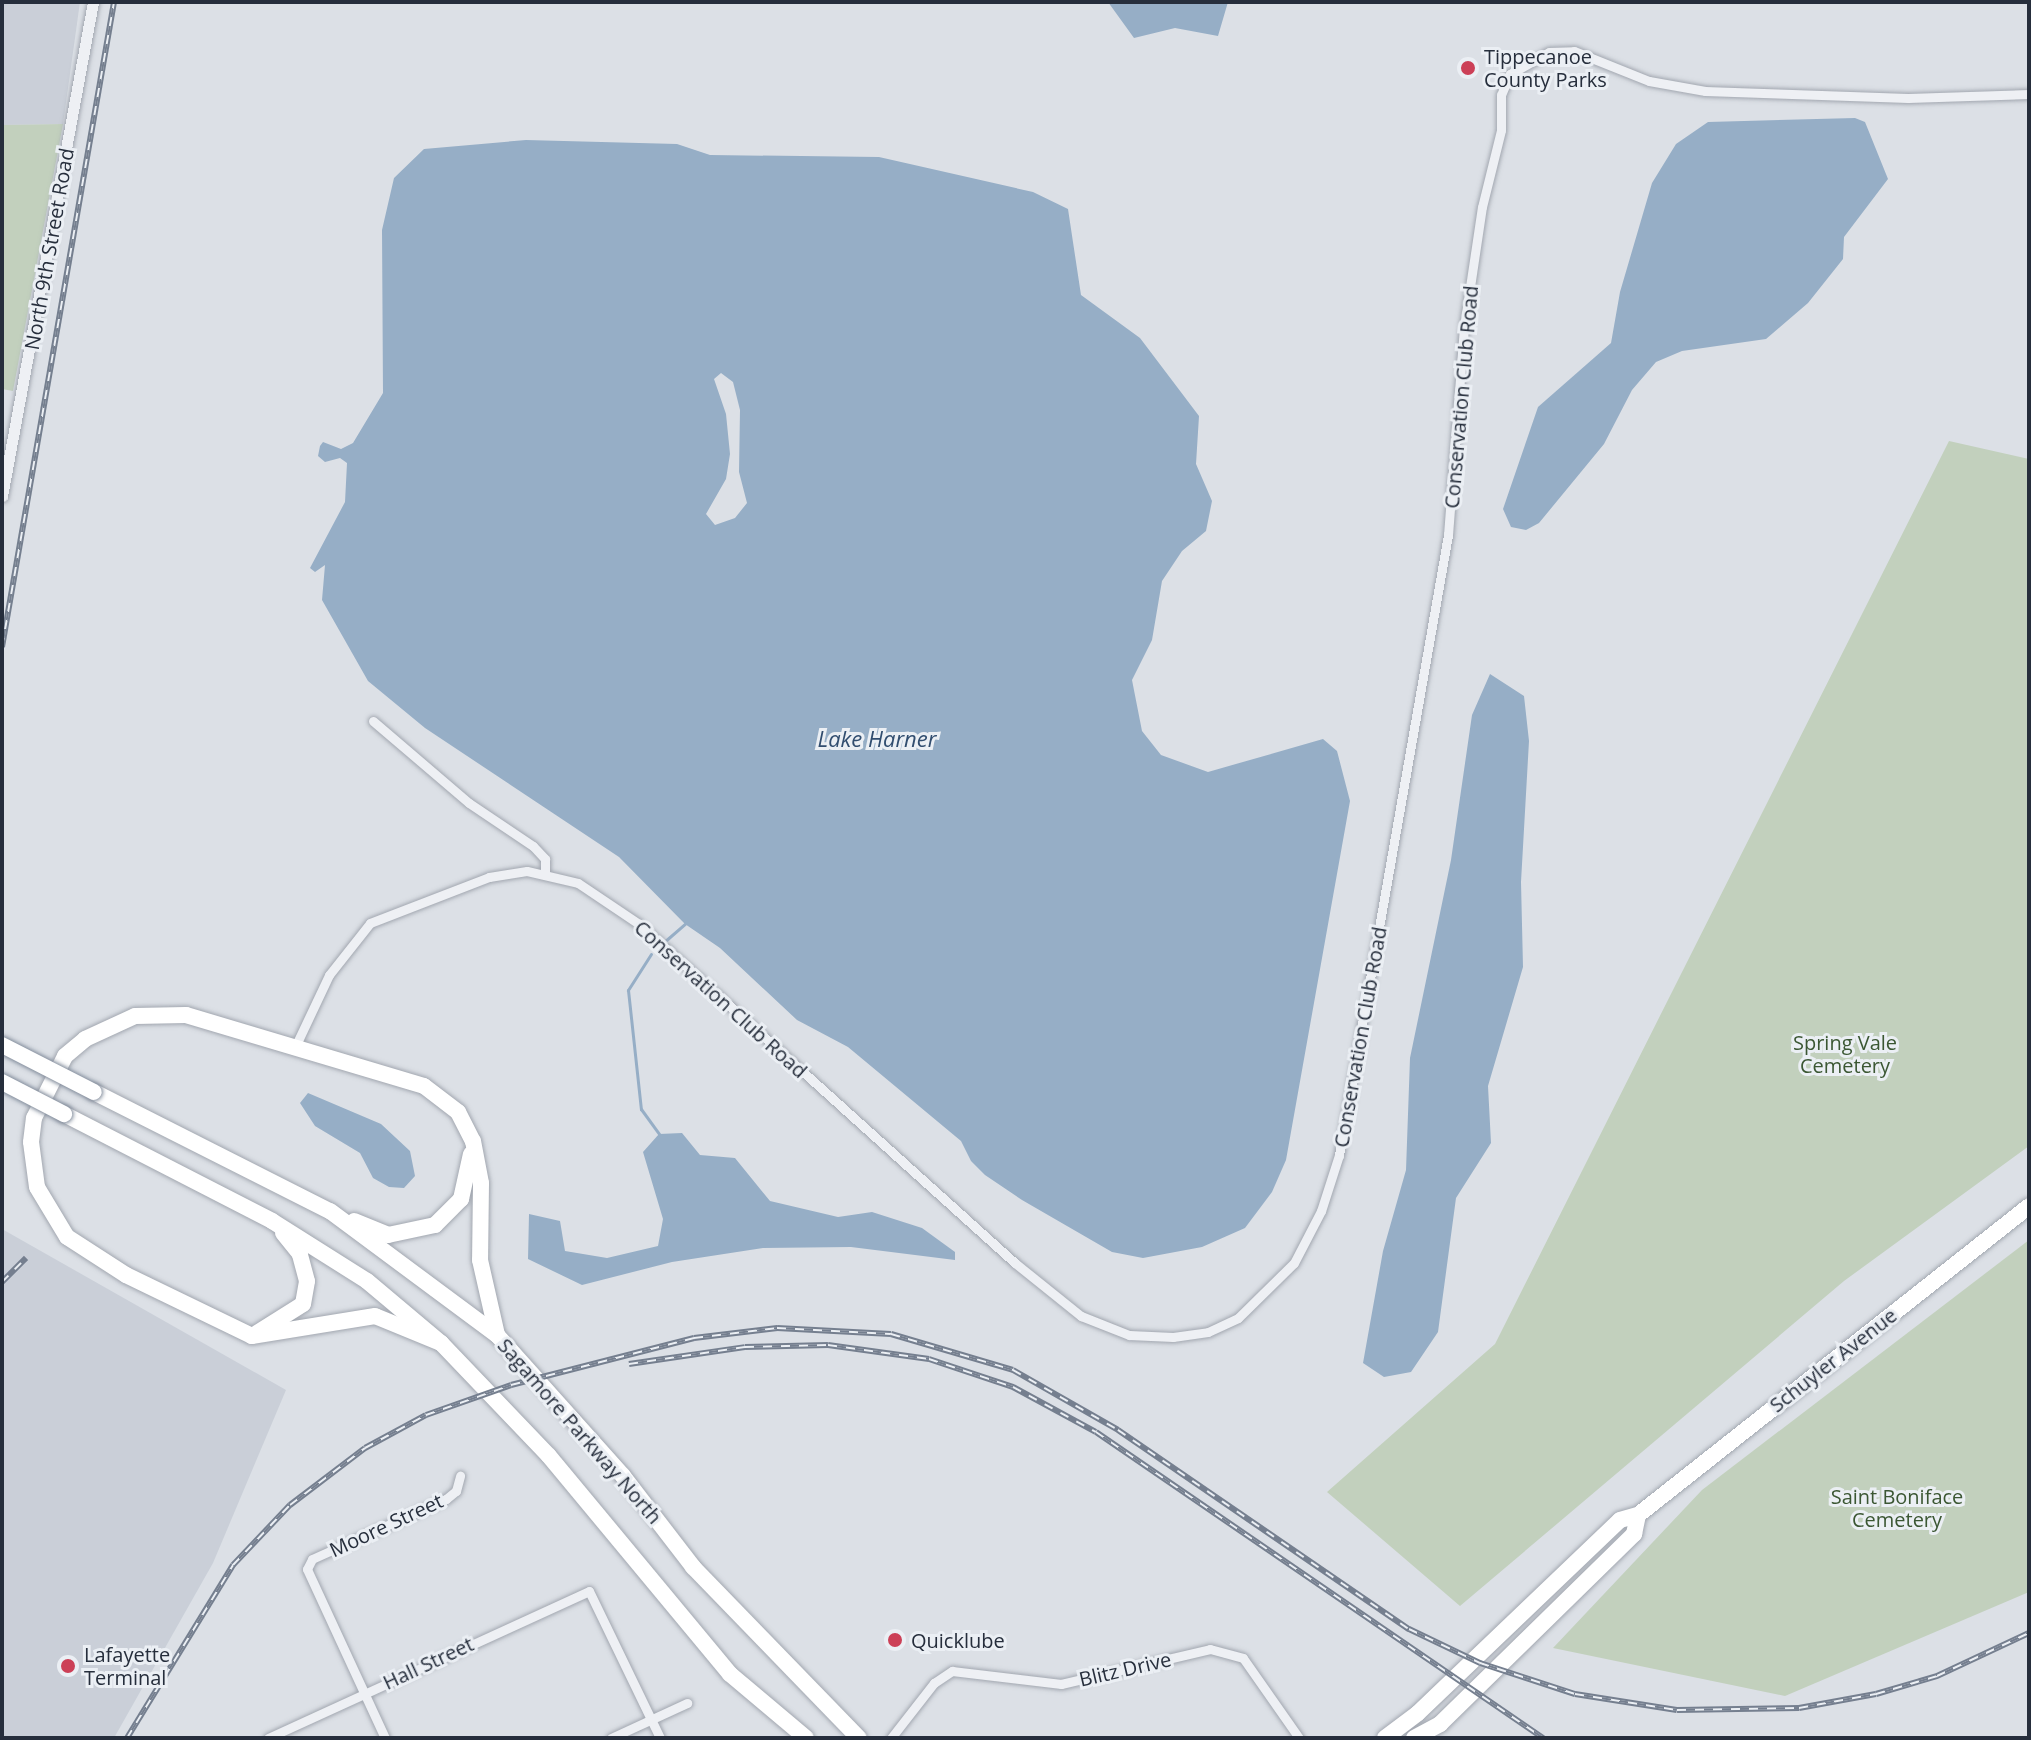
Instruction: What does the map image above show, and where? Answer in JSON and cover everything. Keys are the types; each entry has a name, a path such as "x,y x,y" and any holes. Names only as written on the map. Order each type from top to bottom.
{"highway":[{"path":"441,1343 375,1316 252,1336 126,1275 67,1237 37,1187 34,1118 65,1056 85,1039 135,1016 186,1015 424,1086 458,1112 473,1141 481,1183 480,1260 497,1335"},
{"name":"Sagamore Parkway North","path":"2,1045 330,1211 497,1335 623,1476 693,1567 859,1738"},
{"name":"Sagamore Parkway North","path":"2,1082 272,1221 367,1281 441,1343 549,1456 730,1674 806,1738"},
{"path":"330,1211 388,1235 435,1225 461,1199 473,1141"},
{"name":"Schuyler Avenue","path":"1385,1738 1418,1713 1620,1520 1638,1515 2029,1206"},
{"path":"252,1336 286,1319 303,1304 307,1281 300,1254 272,1221"},
{"name":"Schuyler Avenue","path":"1414,1738 1440,1724 1634,1534 1638,1515"}],"street":[{"name":"North 9th Street Road","path":"2,496 93,2"},
{"name":"Conservation Club Road","path":"295,1047 329,975 370,923 489,877 527,871 578,883 639,924 1015,1263 1081,1316 1129,1335 1173,1337 1208,1332 1238,1318 1294,1263 1321,1211 1339,1155 1448,535 1464,327 1482,207 1501,130 1501,95 1510,74 1549,52 1574,51 1649,81 1705,91 1908,98 2029,94"},
{"path":"373,721 469,803 533,846 545,859 545,875"},
{"name":"Moore Street","path":"363,1693 307,1569 312,1559 446,1499 460,1476"},
{"name":"Hall Street","path":"268,1738 589,1591 651,1720"},
{"name":"Blitz Drive","path":"891,1738 934,1683 952,1671 1061,1684 1210,1649 1243,1658 1299,1738"},
{"path":"363,1693 385,1738"},
{"path":"611,1738 687,1703"},
{"path":"651,1720 660,1738"}],"shaded area":[{"path":"2,2 80,2 63,124 2,125"},
{"path":"2,1229 286,1390 213,1563 114,1738 2,1738"}],"green space":[{"path":"63,124 13,391 2,389 2,125"},
{"name":"Spring Vale Cemetery","path":"1949,441 2029,459 2029,1146 1844,1281 1460,1606 1327,1492 1495,1344"},
{"name":"Saint Boniface Cemetery","path":"2029,1240 2029,1592 1785,1696 1553,1648 1702,1490"}],"water":[{"path":"1108,2 1228,2 1218,36 1175,28 1134,38"},
{"path":"1855,118 1865,122 1888,179 1844,237 1843,259 1808,303 1766,339 1682,351 1656,362 1632,390 1604,444 1539,523 1526,530 1511,527 1503,509 1538,407 1611,343 1620,292 1652,183 1676,144 1708,122"},
{"name":"Lake Harner","path":"526,140 677,144 710,155 879,157 1033,192 1068,209 1081,295 1140,338 1199,416 1196,464 1212,501 1206,531 1182,551 1162,581 1152,640 1132,680 1142,731 1161,755 1208,772 1323,739 1337,751 1350,801 1286,1160 1272,1192 1245,1228 1202,1247 1143,1258 1112,1252 1022,1200 985,1175 971,1161 961,1141 848,1047 797,1020 720,948 685,924 619,857 425,728 368,681 322,600 325,565 315,572 310,568 345,502 347,463 340,458 325,462 318,456 323,442 341,449 353,443 383,393 382,230 394,178 424,149","holes":["721,373 733,382 740,410 739,472 747,503 735,518 715,525 706,514 726,479 730,454 726,414 714,379"]},
{"path":"1490,674 1524,696 1529,741 1521,882 1523,967 1488,1086 1491,1143 1456,1198 1438,1332 1411,1372 1384,1377 1363,1363 1383,1251 1406,1170 1410,1058 1451,860 1472,715"},
{"path":"308,1093 381,1124 410,1151 415,1176 404,1188 389,1187 373,1178 360,1153 315,1126 300,1103"},
{"path":"682,1133 700,1155 735,1158 770,1201 838,1217 872,1212 922,1228 955,1252 955,1260 851,1247 763,1248 672,1262 582,1285 528,1259 529,1214 560,1221 565,1251 607,1258 658,1246 663,1219 643,1152 659,1134"}],"waterway":[{"path":"664,942 685,924"},
{"path":"651,954 628,990 641,1109 659,1134"}],"railway":[{"path":"2,647 114,2"},
{"path":"2,1282 26,1258"},
{"path":"127,1738 233,1565 290,1505 365,1448 426,1415 511,1385 694,1338 777,1328 891,1334 1013,1370 1118,1430 1409,1629 1480,1663 1575,1694 1677,1710 1799,1708 1876,1694 1937,1676 2029,1633"},
{"path":"629,1364 745,1347 828,1345 929,1359 1013,1387 1096,1432 1543,1738"}],"place":[{"name":"Tippecanoe County Parks","path":"1468,68"},
{"name":"Quicklube","path":"895,1640"},
{"name":"Lafayette Terminal","path":"68,1666"}]}
